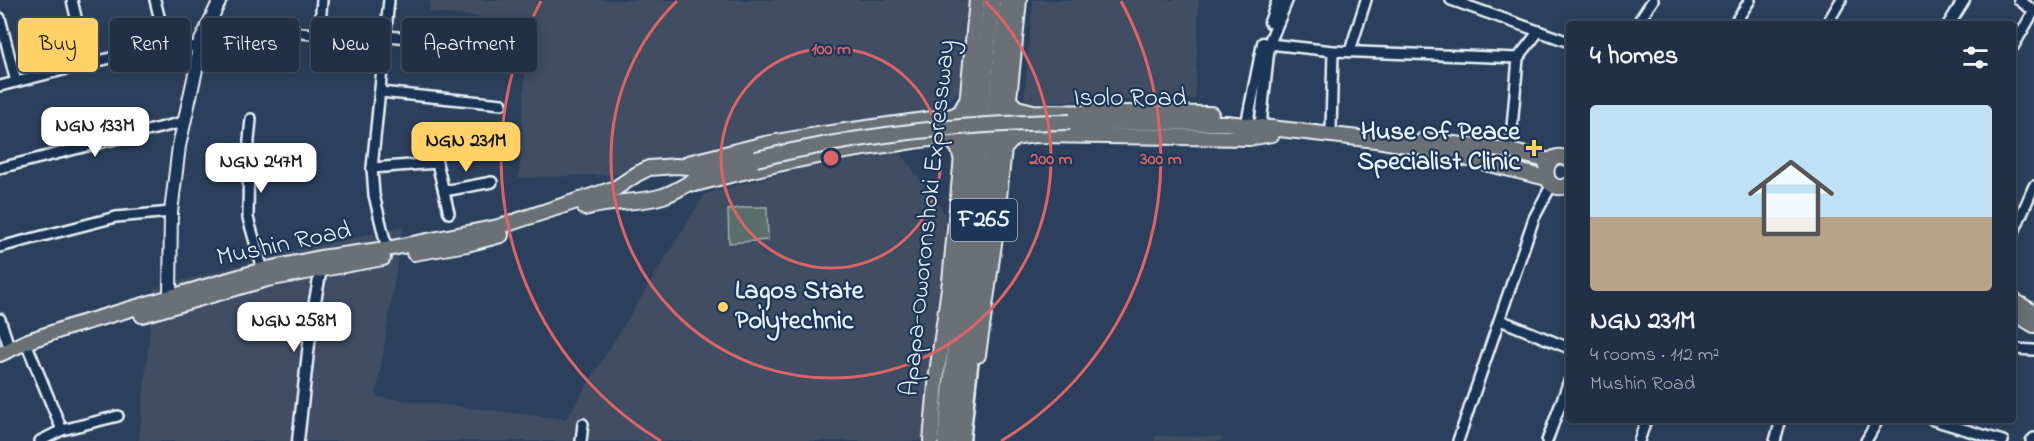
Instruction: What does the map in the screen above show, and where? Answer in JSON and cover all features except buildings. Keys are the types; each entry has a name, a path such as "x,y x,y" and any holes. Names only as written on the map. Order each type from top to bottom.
{"highway":[{"name":"Apapa-Oworonshoki Expressway","path":"946,441 992,0"},
{"name":"F265","path":"961,441 1008,0"}],"main road":[{"path":"170,297 171,212 183,122 197,65 198,47 220,0"},
{"name":"Apapa-Oworonshoki Expressway","path":"931,441 977,0"},
{"path":"969,441 1004,149 1019,0"},
{"path":"672,166 765,144 953,116 960,112 967,100"},
{"path":"1008,100 1017,108 1033,112 1221,115 1510,151 1551,161"},
{"path":"1227,123 1254,119"},
{"name":"Isolo Road","path":"712,168 811,146 953,127 1070,122 1227,123 1419,147 1549,181 1559,187 1566,186"},
{"path":"1004,149 1014,138 1034,135 1249,138 1289,131"},
{"path":"678,189 818,155 918,141 943,139 950,141 959,148 962,159"},
{"path":"1549,181 1546,169 1551,161 1559,157 1566,158"},
{"path":"672,166 678,189"},
{"path":"581,204 649,168 672,166 712,168"},
{"path":"581,204 640,200 662,196 712,168"},
{"path":"631,178 630,191 640,200"},
{"name":"Mushin Road","path":"5,352 28,341 69,327 263,270 498,227 581,204"},
{"name":"Mushin Road","path":"0,364 29,350 71,336 234,288 276,277 467,244 502,235 581,204"},
{"path":"2016,302 2034,313"},
{"path":"2016,314 2034,325"}],"street":[{"path":"72,0 76,18"},
{"path":"155,0 160,18"},
{"path":"320,18 322,0"},
{"path":"388,18 390,0"},
{"path":"1254,119 1265,35 1278,0"},
{"path":"1254,119 1269,44 1287,0"},
{"path":"1350,51 1366,0"},
{"path":"1639,21 1653,0"},
{"path":"1736,21 1750,0"},
{"path":"1829,21 1841,0"},
{"path":"1951,21 1964,0"},
{"path":"2016,42 2034,11 2019,0"},
{"path":"1457,1 1566,41"},
{"path":"0,18 16,82"},
{"path":"1510,151 1518,58 1539,31"},
{"path":"1269,44 1333,51 1518,58"},
{"path":"190,46 198,47"},
{"path":"1331,129 1333,51"},
{"path":"0,86 55,72"},
{"path":"382,72 372,168 374,195 387,249"},
{"path":"380,92 502,104"},
{"path":"251,119 248,218 263,270"},
{"path":"0,168 183,122"},
{"path":"449,213 437,163 427,147 427,137 474,139"},
{"path":"372,168 437,163"},
{"path":"1458,441 1534,218 1549,181"},
{"path":"444,191 492,182"},
{"path":"2016,227 2034,186"},
{"path":"0,247 116,217 171,212"},
{"path":"298,441 312,317 321,269"},
{"path":"0,319 5,352"},
{"path":"1500,320 1566,347"},
{"path":"2016,349 2034,351"},
{"path":"29,350 62,430"},
{"path":"1547,441 1566,389"},
{"path":"40,441 62,430 118,416"},
{"path":"1638,441 1645,423"},
{"path":"1775,441 1780,423"},
{"path":"1866,441 1876,423"},
{"path":"1942,423 2003,441"},
{"path":"581,441 583,424"}],"shaded area":[{"path":"430,0 974,0 963,87 934,114 708,150 622,174 519,178 525,72 537,72 537,18 488,18 429,12"},
{"path":"1033,0 1199,0 1195,99 1024,102"},
{"path":"900,152 945,213 943,263 946,296 935,441 139,441 154,288 301,249 403,227 376,397 566,419 705,194 830,161"},
{"path":"1155,436 1221,437 1221,441 1154,441"}],"green space":[{"path":"767,207 768,240 729,243 728,210"}],"place":[{"name":"Huse Of Peace Specialist Clinic","path":"1534,148"},
{"name":"Lagos State Polytechnic","path":"723,307"}]}
